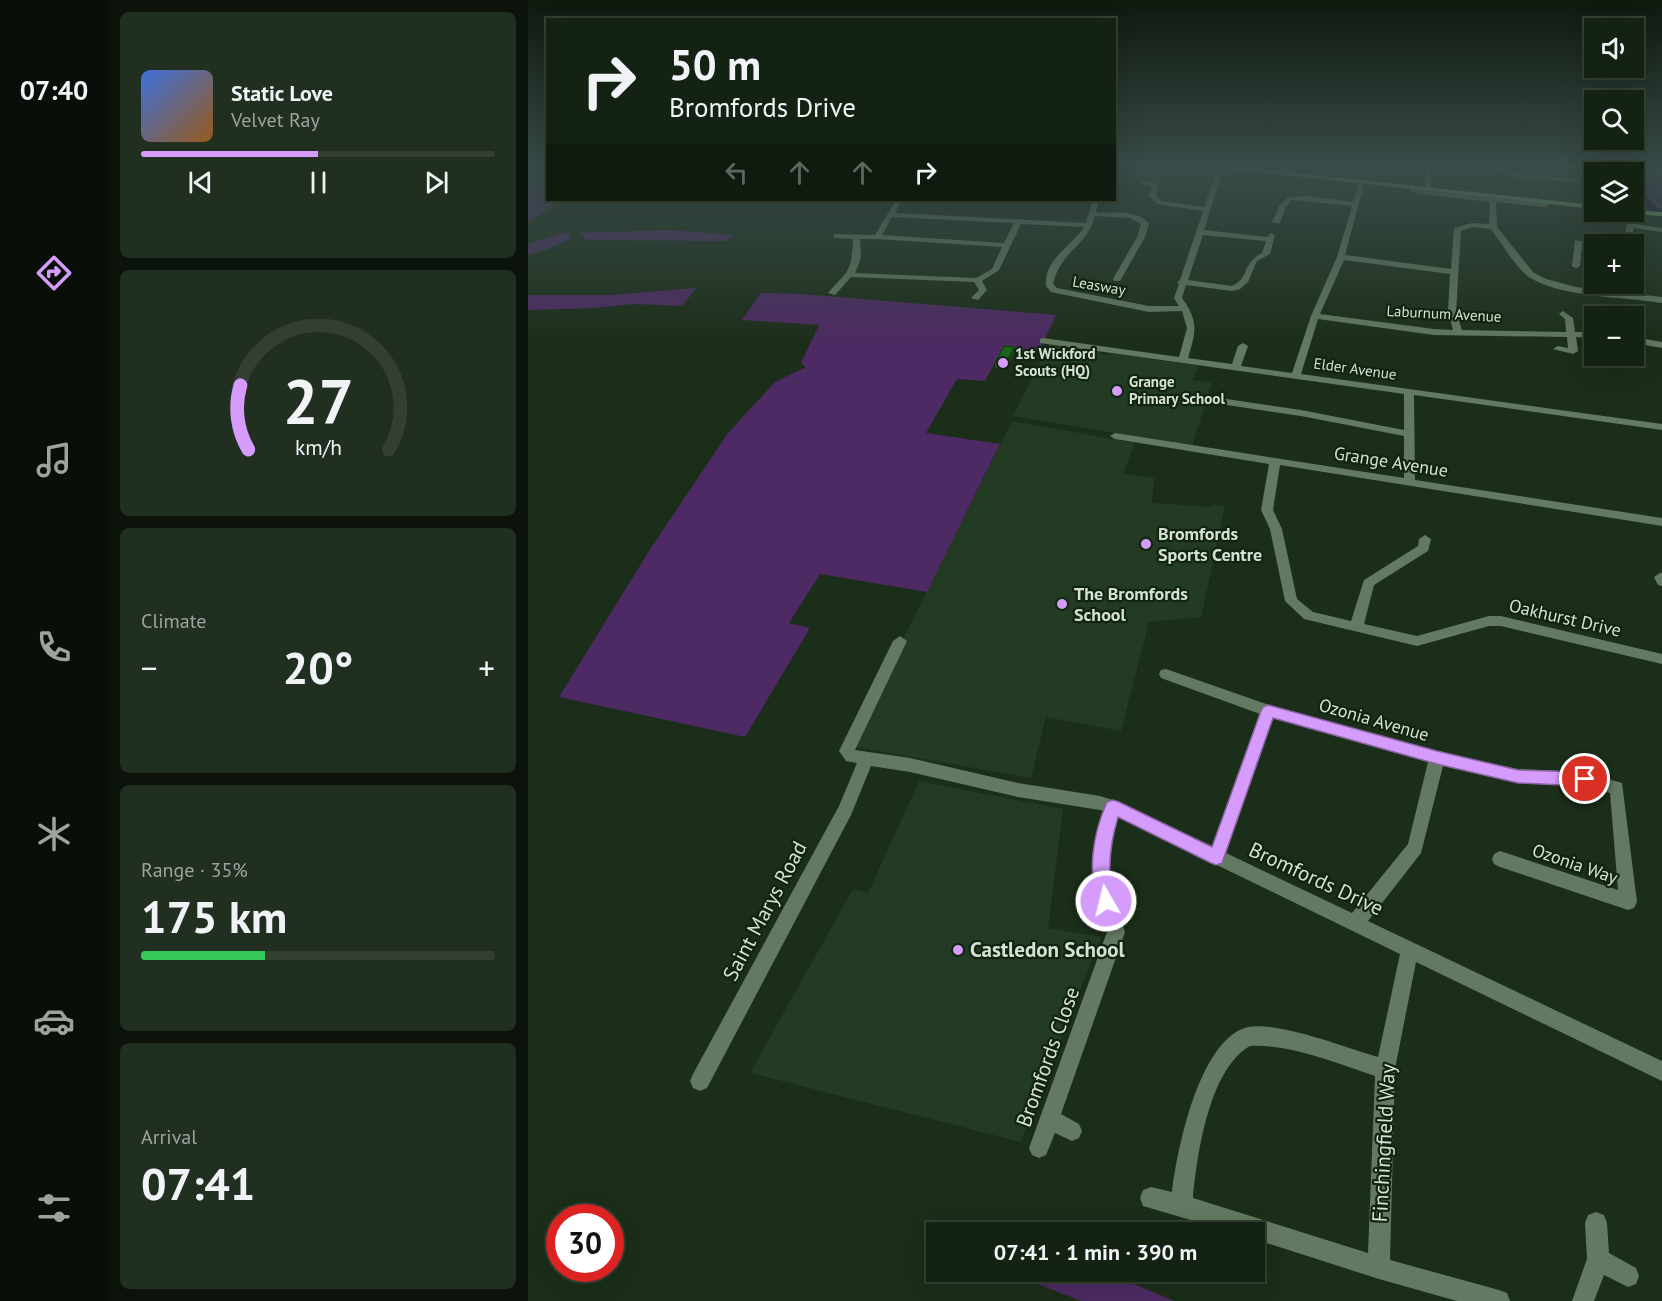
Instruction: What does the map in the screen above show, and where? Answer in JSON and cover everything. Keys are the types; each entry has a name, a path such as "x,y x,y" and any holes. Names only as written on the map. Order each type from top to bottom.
{"street":[{"path":"877,237 884,226"},
{"path":"851,275 977,280 988,276 996,267 1016,226"},
{"name":"Leasway","path":"1089,226 1081,238 1061,254 1050,276 1049,284 1054,290 1149,309 1185,308"},
{"path":"1132,275 1119,276 1141,237 1144,226"},
{"path":"1184,360 1193,325 1178,298 1181,282 1200,226"},
{"path":"1296,376 1316,316 1341,257 1350,226"},
{"path":"1458,333 1452,312 1457,230 1470,226"},
{"path":"1479,226 1493,227 1530,274 1538,279 1565,286 1662,300"},
{"path":"1630,234 1631,226"},
{"path":"1635,226 1662,230"},
{"path":"1181,282 1238,288 1243,284 1254,260 1266,255 1270,237 1198,232"},
{"path":"837,236 877,237 945,245 1006,245"},
{"path":"839,291 851,275 857,249 855,244 857,236"},
{"path":"1576,266 1578,242 1584,243"},
{"path":"857,249 869,248"},
{"path":"1341,257 1454,272"},
{"path":"975,298 982,290 977,280"},
{"path":"1558,349 1573,351 1569,318 1563,314"},
{"name":"Laburnum Avenue","path":"1316,316 1359,324 1458,333 1584,335"},
{"name":"Elder Avenue","path":"1043,341 1662,427"},
{"path":"1644,342 1662,345"},
{"path":"1236,368 1243,346"},
{"path":"1409,392 1409,482"},
{"path":"1220,401 1231,407 1300,413 1409,434"},
{"name":"Grange Avenue","path":"1115,436 1662,522"},
{"name":"Oakhurst Drive","path":"1275,461 1267,510 1276,529 1291,601 1310,616 1417,641 1489,621 1501,621 1662,659"},
{"path":"1356,628 1368,583 1424,548 1425,539"},
{"path":"866,760 851,756 846,751 900,641"},
{"name":"Ozonia Avenue","path":"1166,674 1268,711 1437,758 1415,848 1355,923"},
{"path":"1216,857 1268,711"},
{"name":"Ozonia Way","path":"1437,758 1518,777 1585,779 1617,788 1628,902 1500,859"},
{"name":"Bromfords Drive","path":"866,760 910,765 1018,790 1113,807 1662,1071"},
{"name":"Saint Marys Road","path":"700,1081 845,810 866,760"},
{"name":"Bromfords Close","path":"1039,1148 1116,932 1101,885 1103,840 1113,807"},
{"name":"Finchingfield Way","path":"1379,1268 1385,1069 1410,949"},
{"path":"1181,1205 1190,1138 1220,1060 1229,1049 1248,1037 1272,1038 1385,1069"},
{"path":"1049,1119 1072,1131"},
{"path":"1150,1198 1181,1205 1379,1268 1499,1301"},
{"path":"1583,1301 1598,1259 1596,1223"},
{"path":"1598,1259 1628,1276"}],"shaded area":[{"path":"668,230 733,235 727,241 586,240 579,233"},
{"path":"567,232 571,238 528,255 528,244"},
{"path":"696,288 682,306 634,304 528,310 528,295 611,295"},
{"path":"761,293 802,294 1056,315 1039,352 1003,348 985,381 957,379 926,433 1000,444 927,592 820,574 789,623 810,628 745,737 559,697 649,551 728,433 775,382 806,367 801,363 819,325 742,320"},
{"name":"Grange Primary School","path":"1049,344 1098,351 1103,355 1114,354 1199,366 1192,380 1212,383 1192,446 1013,416"},
{"name":"The Bromfords School","path":"1012,421 1135,443 1123,474 1154,478 1152,503 1225,506 1201,617 1149,622 1121,731 1046,717 1031,778 850,746"},
{"name":"Castledon School","path":"919,781 1063,809 1048,928 1101,937 1021,1142 750,1073 853,889 868,893"},
{"path":"1033,1282 1129,1282 1174,1301 1081,1301"}],"building":[{"path":"1004,346 1014,347 1005,364 995,363"}],"place":[{"name":"1st Wickford Scouts (HQ)","path":"1003,363"},
{"name":"Grange Primary School","path":"1117,391"},
{"name":"Bromfords Sports Centre","path":"1146,544"},
{"name":"The Bromfords School","path":"1062,604"},
{"name":"Castledon School","path":"958,950"}],"route":[{"path":"1106,901 1101,885 1103,840 1113,807 1216,857 1268,711 1437,758 1518,777 1585,779"}]}
